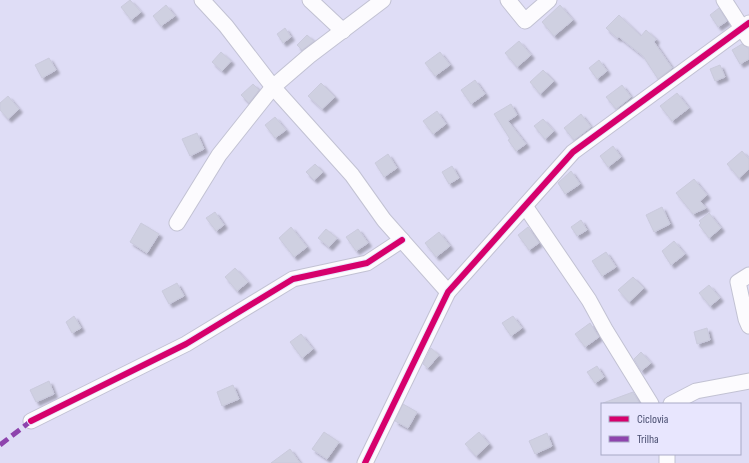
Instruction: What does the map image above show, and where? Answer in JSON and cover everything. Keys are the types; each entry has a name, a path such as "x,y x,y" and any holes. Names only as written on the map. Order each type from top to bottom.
{"street":[{"path":"202,0 226,26 272,87 352,175 384,220 448,292"},
{"path":"310,0 343,31"},
{"path":"178,223 219,155 272,87 309,56 383,0"},
{"path":"508,0 525,21 549,0"},
{"path":"365,463 448,292 573,152 747,30 724,0"},
{"path":"525,206 589,300 606,331 650,403"},
{"path":"31,421 186,344 293,279 367,263 402,240"},
{"path":"749,275 738,282 746,319 749,326"},
{"path":"673,403 696,391 749,381"}],"shaded area":[{"path":"0,0 749,0 749,463 0,463"}],"building":[{"path":"130,0 141,12 131,20 121,7"},
{"path":"166,5 175,16 161,26 153,16"},
{"path":"560,5 573,20 554,36 542,22"},
{"path":"719,8 727,21 718,27 710,15"},
{"path":"619,15 641,36 646,30 656,39 654,42 672,68 658,79 643,56 619,37 617,38 606,28"},
{"path":"285,28 291,37 283,43 277,34"},
{"path":"307,35 314,41 302,50 297,45"},
{"path":"519,41 531,55 517,67 505,53"},
{"path":"742,44 749,49 749,59 740,64 732,50"},
{"path":"221,52 231,61 222,71 212,62"},
{"path":"440,52 450,65 435,76 425,63"},
{"path":"49,58 56,70 42,78 35,65"},
{"path":"599,60 607,71 597,79 589,68"},
{"path":"720,65 725,77 715,81 710,69"},
{"path":"543,70 554,81 540,94 530,82"},
{"path":"475,80 485,94 471,104 461,90"},
{"path":"321,83 335,97 322,109 308,96"},
{"path":"253,84 259,90 249,103 241,95"},
{"path":"622,85 631,97 616,109 606,97"},
{"path":"677,93 689,108 672,121 660,106"},
{"path":"8,96 19,109 8,119 0,110 0,103"},
{"path":"511,104 517,115 508,121 526,144 516,151 508,140 510,139 494,114"},
{"path":"437,111 446,124 433,134 423,121"},
{"path":"581,114 591,127 574,140 564,128"},
{"path":"275,117 286,130 275,138 265,125"},
{"path":"543,119 554,131 545,139 534,126"},
{"path":"197,133 204,149 190,156 182,139"},
{"path":"613,146 621,157 608,167 600,156"},
{"path":"742,151 749,159 749,169 739,178 727,164"},
{"path":"388,154 397,168 384,177 375,163"},
{"path":"315,164 323,172 314,180 306,172"},
{"path":"452,166 459,178 449,184 442,172"},
{"path":"571,171 580,184 565,194 558,183"},
{"path":"694,179 707,195 700,201 706,208 693,214 676,193"},
{"path":"662,207 670,224 654,232 646,215"},
{"path":"215,212 224,225 216,231 206,218"},
{"path":"709,213 721,228 709,238 699,225 701,223 699,221"},
{"path":"581,220 587,230 577,236 571,227"},
{"path":"141,223 159,234 147,253 130,242"},
{"path":"291,227 307,247 294,257 279,238"},
{"path":"528,227 539,243 529,250 518,235"},
{"path":"326,229 337,238 329,247 318,238"},
{"path":"358,229 368,243 356,251 346,237"},
{"path":"439,232 450,246 436,257 425,243"},
{"path":"674,241 685,254 671,265 662,251"},
{"path":"606,252 616,267 602,276 592,261"},
{"path":"235,268 248,282 237,291 225,277"},
{"path":"633,277 644,288 629,302 618,290"},
{"path":"177,283 184,296 169,304 162,291"},
{"path":"709,285 720,298 710,306 699,293"},
{"path":"74,316 81,328 72,333 66,322"},
{"path":"513,316 522,328 511,336 502,323"},
{"path":"590,323 599,337 585,347 575,334"},
{"path":"707,328 710,340 697,344 694,332"},
{"path":"301,334 313,349 302,358 290,342"},
{"path":"431,348 439,355 428,368 423,364"},
{"path":"641,352 651,363 641,371 634,359"},
{"path":"597,366 604,377 595,383 587,372"},
{"path":"49,381 54,394 36,402 30,390"},
{"path":"233,385 239,399 222,406 217,392"},
{"path":"633,392 639,403 603,403"},
{"path":"403,404 417,412 408,428 395,421"},
{"path":"324,432 339,442 327,459 312,449"},
{"path":"479,432 489,444 476,456 465,444"},
{"path":"547,433 552,446 535,454 529,441"},
{"path":"290,449 300,463 271,463"}],"marked path":[{"path":"0,445 31,421"}],"cycle path":[{"path":"365,463 448,292 573,152 749,23"},
{"path":"31,421 186,344 293,279 367,263 402,240"}]}
